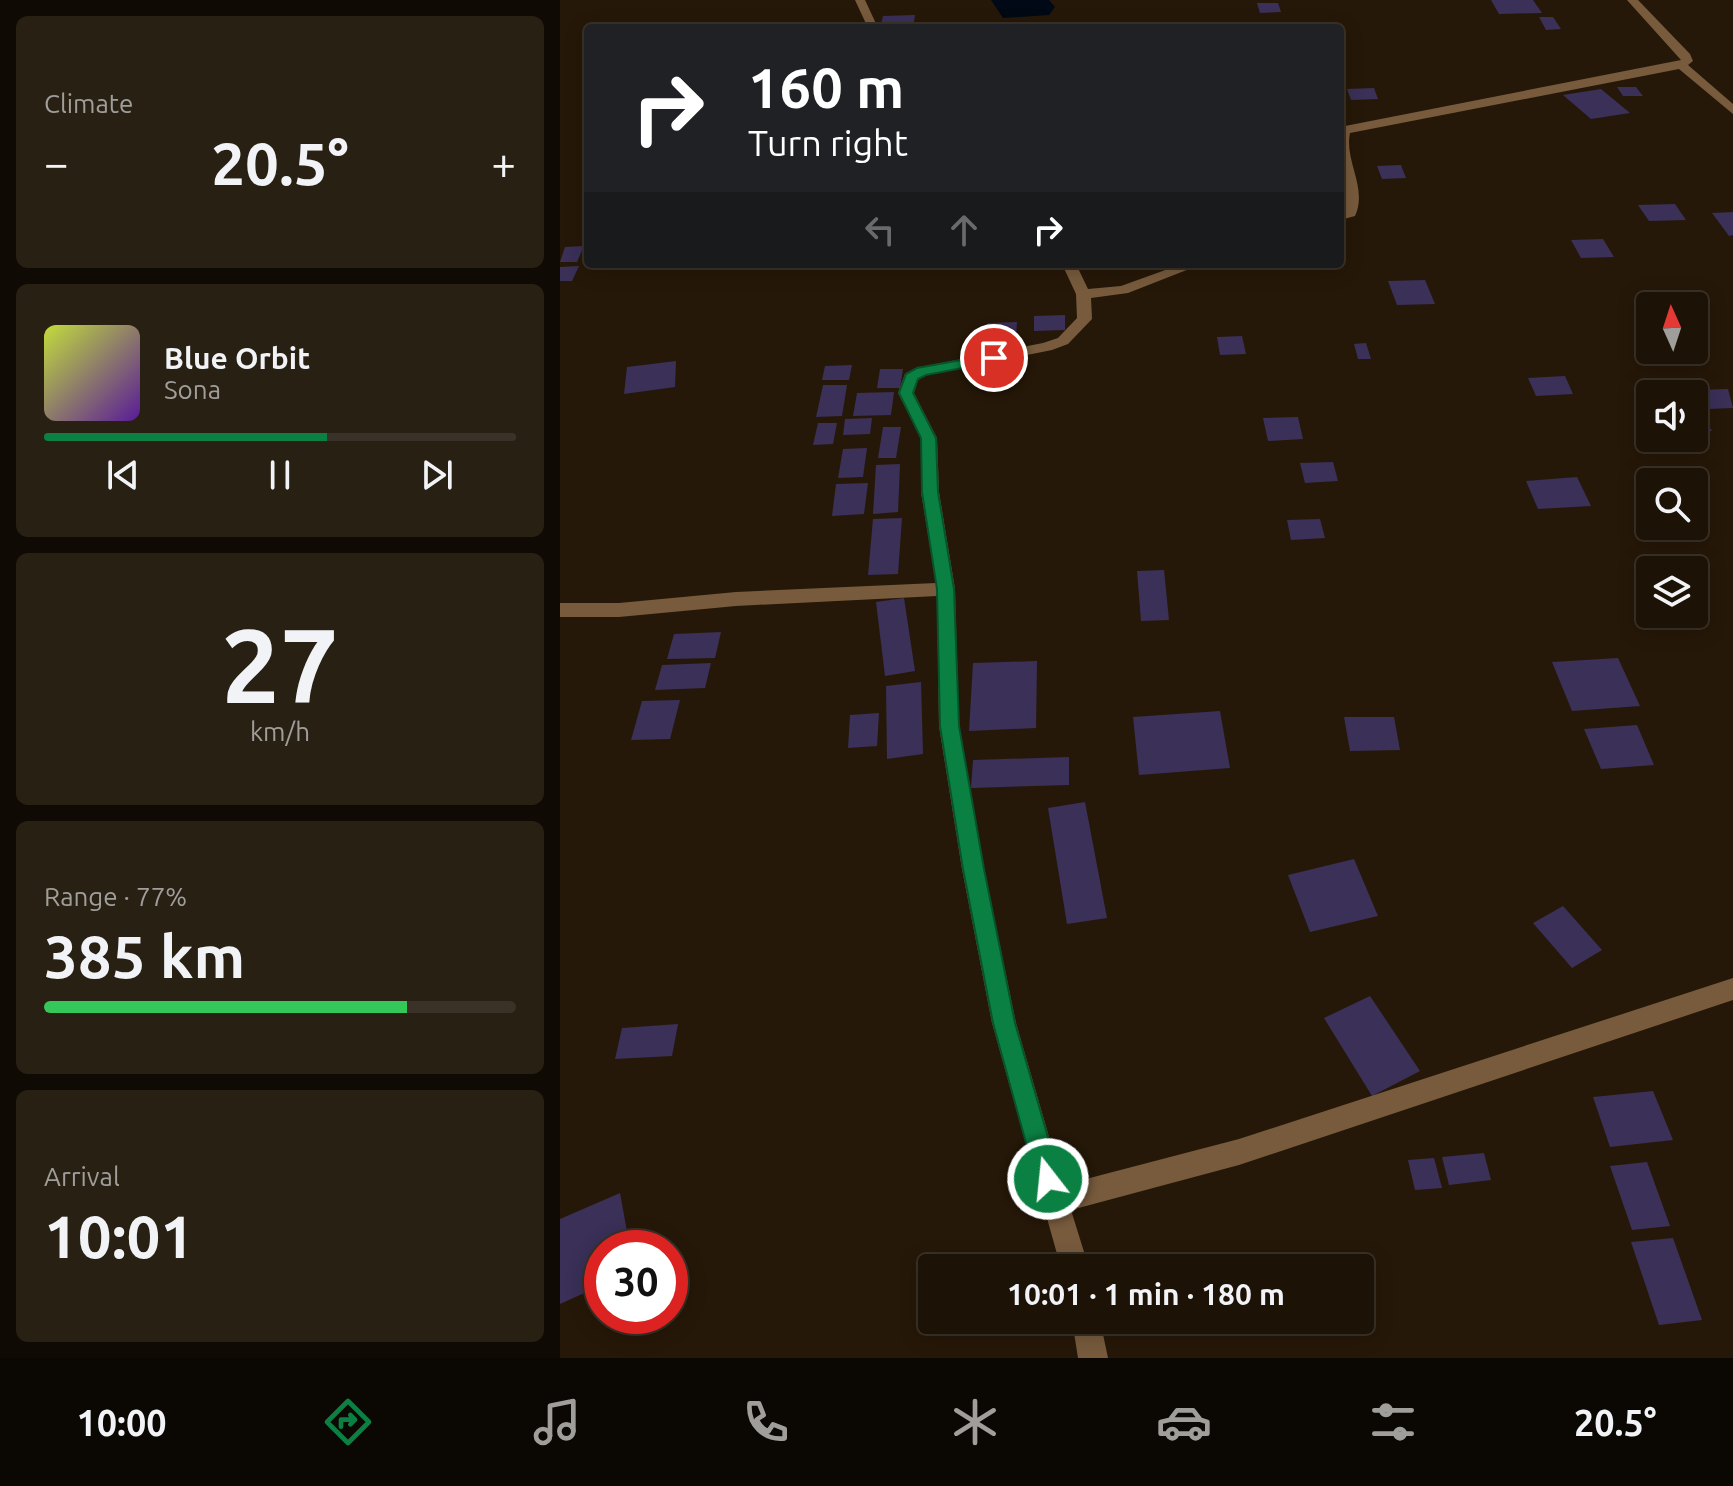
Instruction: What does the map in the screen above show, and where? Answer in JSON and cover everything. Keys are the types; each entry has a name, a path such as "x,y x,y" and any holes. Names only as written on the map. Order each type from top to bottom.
{"street":[{"path":"860,0 871,24"},
{"path":"1344,215 1350,213 1354,204 1344,164 1344,130 1681,65 1687,61 1686,56 1632,0"},
{"path":"1681,65 1733,110"},
{"path":"1071,268 1083,294 1085,319 1063,341 922,371 911,377 906,393 929,438 930,492 946,589 949,726 973,869 1004,1023 1071,1254"},
{"path":"1083,294 1123,290 1184,268"},
{"path":"560,610 619,610 736,599 946,589"},
{"path":"1054,1201 1239,1152 1733,989"},
{"path":"1089,1334 1093,1358"}],"shaded area":[{"path":"991,0 1049,0 1055,7 1049,15 1003,18"}],"building":[{"path":"1491,0 1533,0 1542,13 1499,14"},
{"path":"1257,3 1278,3 1281,12 1260,13"},
{"path":"915,15 914,24 881,24 883,16"},
{"path":"1539,17 1553,17 1561,29 1546,30"},
{"path":"1617,87 1636,87 1643,96 1623,96"},
{"path":"1374,88 1378,99 1351,100 1347,89"},
{"path":"1601,89 1630,113 1591,119 1563,95"},
{"path":"1401,165 1406,178 1382,179 1377,166"},
{"path":"1675,204 1686,220 1649,221 1638,205"},
{"path":"1733,212 1733,235 1729,236 1712,213"},
{"path":"1603,239 1614,257 1581,258 1571,240"},
{"path":"584,246 577,262 560,262 565,247"},
{"path":"579,266 572,281 560,281 560,267"},
{"path":"1425,280 1435,304 1397,305 1388,281"},
{"path":"1065,315 1065,330 1034,331 1034,316"},
{"path":"1017,322 1016,339 987,340 988,323"},
{"path":"1242,336 1246,354 1220,355 1217,337"},
{"path":"1366,343 1371,359 1358,359 1354,344"},
{"path":"676,361 675,387 624,394 627,367"},
{"path":"852,365 849,380 822,380 825,366"},
{"path":"880,369 903,369 900,388 877,388"},
{"path":"1565,376 1573,394 1536,396 1528,378"},
{"path":"823,385 847,385 842,416 816,417"},
{"path":"1728,389 1733,408 1708,409 1708,390"},
{"path":"894,392 891,415 853,416 857,393"},
{"path":"1298,417 1303,439 1268,441 1263,418"},
{"path":"872,418 870,434 843,435 845,419"},
{"path":"818,423 837,423 833,444 813,445"},
{"path":"883,427 901,427 896,458 878,458"},
{"path":"867,448 863,477 838,478 843,449"},
{"path":"1333,462 1338,481 1305,483 1300,463"},
{"path":"900,464 898,512 873,514 876,465"},
{"path":"1577,477 1591,506 1538,509 1526,481"},
{"path":"868,483 864,514 832,516 836,484"},
{"path":"902,518 898,574 868,575 873,519"},
{"path":"1320,519 1325,538 1291,540 1287,520"},
{"path":"1164,570 1169,620 1141,621 1137,571"},
{"path":"904,598 915,671 885,676 876,602"},
{"path":"721,632 715,658 667,659 674,634"},
{"path":"1618,658 1640,706 1572,711 1552,662"},
{"path":"1037,661 1036,728 969,731 973,663"},
{"path":"711,663 705,688 655,690 662,665"},
{"path":"921,682 923,754 887,759 886,686"},
{"path":"680,700 670,739 631,740 642,701"},
{"path":"1220,711 1230,768 1139,775 1133,717"},
{"path":"879,713 877,746 848,748 850,715"},
{"path":"1344,717 1394,717 1400,750 1350,751"},
{"path":"1637,725 1654,765 1601,769 1584,729"},
{"path":"1069,757 1069,785 971,788 973,760"},
{"path":"1085,802 1107,918 1067,924 1048,808"},
{"path":"1354,859 1378,916 1310,932 1288,875"},
{"path":"1563,906 1602,950 1572,968 1533,923"},
{"path":"1370,996 1420,1071 1372,1096 1324,1018"},
{"path":"678,1024 672,1056 615,1059 622,1028"},
{"path":"1653,1091 1673,1140 1610,1147 1593,1097"},
{"path":"1484,1153 1491,1180 1449,1185 1442,1157"},
{"path":"1434,1158 1442,1188 1415,1190 1408,1160"},
{"path":"1647,1162 1670,1226 1632,1230 1610,1166"},
{"path":"620,1193 627,1230 584,1230 584,1293 560,1304 560,1219"},
{"path":"1673,1238 1702,1320 1659,1325 1631,1242"}],"route":[{"path":"994,358 922,371 911,377 906,393 929,438 930,492 946,589 945,659 949,726 973,869 1004,1023 1048,1179"}]}
